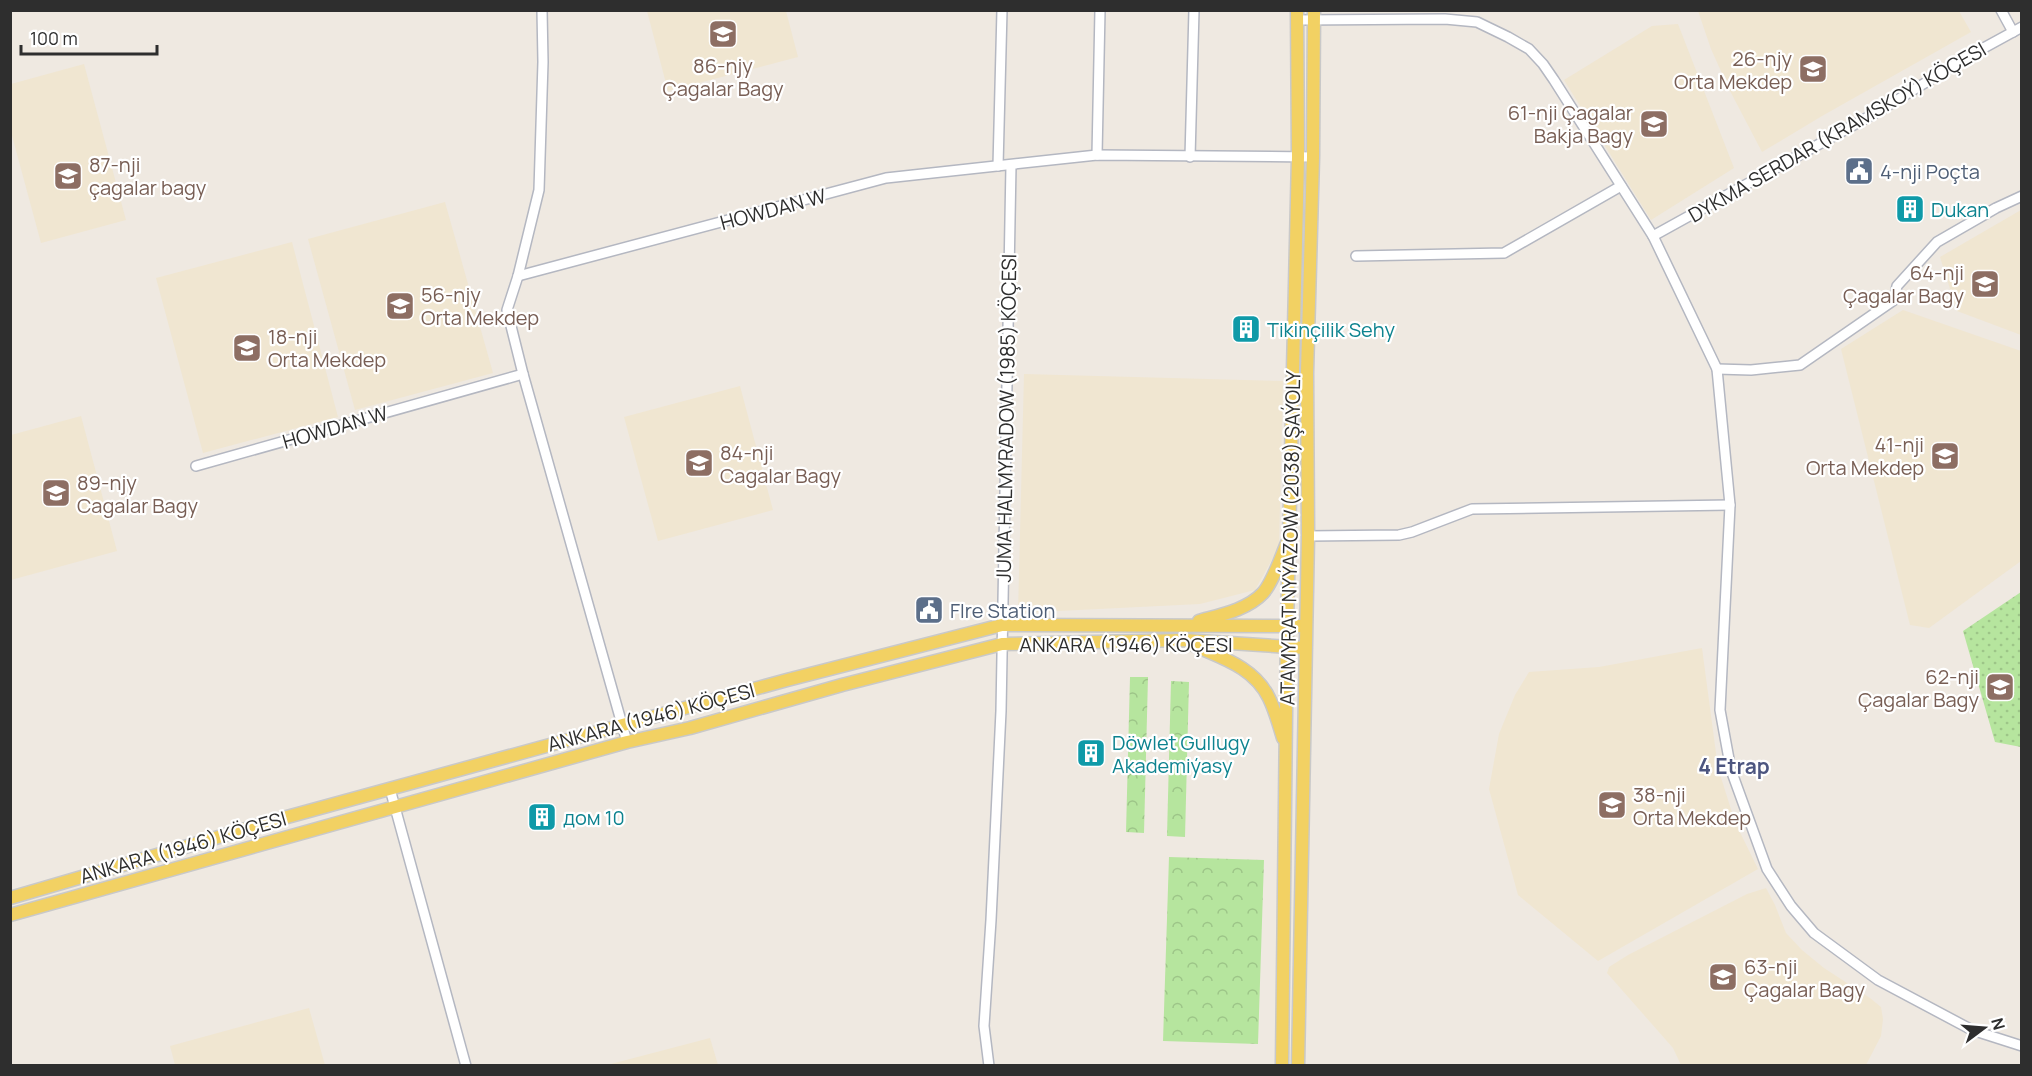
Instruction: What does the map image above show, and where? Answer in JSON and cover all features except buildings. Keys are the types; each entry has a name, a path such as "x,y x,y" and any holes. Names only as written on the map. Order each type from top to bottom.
{"main road":[{"name":"ATAMYRAT NYÝAZOW (2038) ŞAÝOLY","path":"1282,1065 1287,626 1298,157 1297,15"},
{"name":"ATAMYRAT NYÝAZOW (2038) ŞAÝOLY","path":"1298,1065 1308,536 1307,373 1314,15"},
{"path":"1184,626 1249,604 1263,593 1290,536"},
{"name":"ANKARA (1946) KÖÇESI","path":"13,896 287,817 622,725 827,669 1002,625 1305,626"},
{"path":"1184,640 1244,668 1256,678 1270,700 1286,746"},
{"name":"ANKARA (1946) KÖÇESI","path":"10,915 627,742 690,728 842,685 1002,644 1184,640 1305,648"}],"street":[{"path":"542,10 543,72 538,190 518,276 507,310 627,742"},
{"path":"998,166 1002,10"},
{"path":"1097,155 1100,10"},
{"path":"1190,157 1194,10"},
{"path":"2001,10 2017,30"},
{"path":"1297,15 1477,22 1508,36 1529,49 1543,64 1653,236 1718,369 1730,505 1720,710 1728,760 1767,869 1791,906 1814,933 1878,980 1972,1030 2022,1046"},
{"name":"DYKMA SERDAR (KRAMSKOÝ) KÖÇESI","path":"1653,236 1879,111 1969,56 2017,30"},
{"name":"HOWDAN W","path":"518,276 886,178 1097,155 1313,157"},
{"name":"JUMA HALMYRADOW (1985) KÖÇESI","path":"989,1065 984,1026 995,846 1002,644 1011,165"},
{"path":"1356,256 1504,253 1621,186"},
{"path":"1718,369 1751,370 1800,365 1894,300 1897,286 1937,242 1996,208 2022,196"},
{"name":"HOWDAN W","path":"196,466 523,374"},
{"path":"1308,536 1399,535 1472,509 1730,505"},
{"path":"390,789 466,1065"}],"shaded area":[{"name":"86-njy Çagalar Bagy","path":"647,11 786,11 798,57 668,91"},
{"name":"26-njy Orta Mekdep","path":"1698,11 1959,11 1971,32 1762,152 1729,89 1711,49"},
{"name":"61-nji Çagalar Bakja Bagy","path":"1678,24 1734,168 1651,220 1564,80 1652,26"},
{"name":"87-nji çagalar bagy","path":"84,64 126,220 41,243 11,132 11,84"},
{"name":"56-njy Orta Mekdep","path":"445,202 493,373 355,410 308,239"},
{"name":"64-nji Çagalar Bagy","path":"2021,210 2021,335 1957,311 1940,257"},
{"name":"18-nji Orta Mekdep","path":"292,242 338,417 203,453 156,278"},
{"name":"41-nji Orta Mekdep","path":"1903,310 2021,351 2021,561 1929,628 1910,625 1841,349"},
{"path":"1024,374 1283,381 1279,547 1255,590 1200,604 1018,613"},
{"name":"84-nji Cagalar Bagy","path":"740,386 773,510 658,541 624,417"},
{"name":"89-njy Cagalar Bagy","path":"81,416 117,551 11,580 11,435"},
{"name":"38-nji Orta Mekdep","path":"1702,648 1718,768 1735,822 1758,869 1598,961 1518,895 1489,789 1499,734 1515,695 1529,672 1599,667"},
{"name":"63-nji Çagalar Bagy","path":"1766,888 1786,933 1802,950 1881,1007 1883,1019 1881,1036 1866,1065 1681,1065 1673,1048 1607,973 1609,967 1628,955 1747,894"},
{"path":"309,1008 325,1065 175,1065 170,1046"},
{"path":"710,1038 718,1065 607,1065"}],"green space":[{"name":"62-nji Çagalar Bagy","path":"2021,592 2021,747 1995,742 1963,631"},
{"path":"1130,677 1148,677 1144,833 1126,832"},
{"path":"1171,681 1189,682 1185,837 1167,836"},
{"path":"1169,857 1264,860 1258,1044 1163,1041"}],"place":[{"name":"86-njy Çagalar Bagy","path":"723,34"},
{"name":"26-njy Orta Mekdep","path":"1813,69"},
{"name":"61-nji Çagalar Bakja Bagy","path":"1654,124"},
{"name":"4-nji Poçta","path":"1859,171"},
{"name":"87-nji çagalar bagy","path":"68,176"},
{"name":"Dukan","path":"1910,209"},
{"name":"64-nji Çagalar Bagy","path":"1985,284"},
{"name":"56-njy Orta Mekdep","path":"400,306"},
{"name":"Tikinçilik Sehy","path":"1246,329"},
{"name":"18-nji Orta Mekdep","path":"247,348"},
{"name":"41-nji Orta Mekdep","path":"1945,456"},
{"name":"84-nji Cagalar Bagy","path":"699,463"},
{"name":"89-njy Cagalar Bagy","path":"56,493"},
{"name":"FIre Station","path":"929,610"},
{"name":"62-nji Çagalar Bagy","path":"2000,687"},
{"name":"Döwlet Gullugy Akademiýasy","path":"1091,753"},
{"name":"38-nji Orta Mekdep","path":"1612,805"},
{"name":"дом 10","path":"542,817"},
{"name":"63-nji Çagalar Bagy","path":"1723,977"}],"district":[{"name":"4 Etrap","path":"1734,766"}]}
